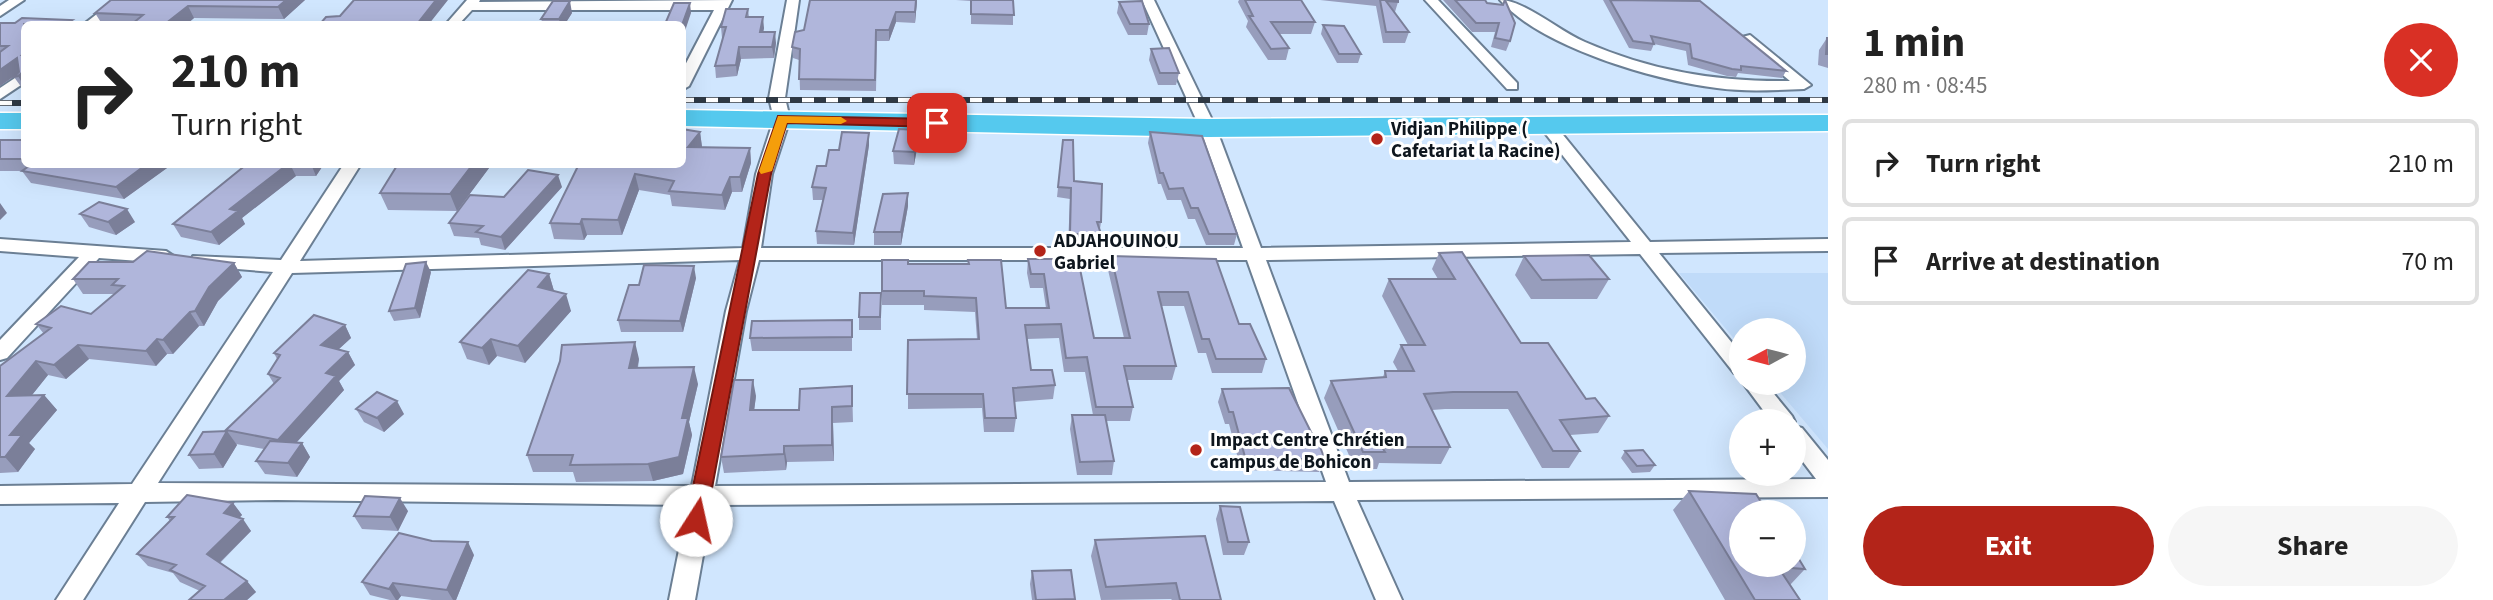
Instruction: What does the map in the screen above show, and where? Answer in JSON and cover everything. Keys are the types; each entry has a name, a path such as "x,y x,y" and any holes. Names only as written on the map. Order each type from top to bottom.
{"highway":[{"path":"686,118 1208,128 1549,128 1828,123"},
{"path":"0,121 21,121"}],"street":[{"path":"0,12 18,0"},
{"path":"94,21 124,0"},
{"path":"682,600 736,311 751,254 764,174 782,119 777,98 793,0"},
{"path":"1148,0 1208,128 1341,490 1389,600"},
{"path":"1431,0 1512,86"},
{"path":"1506,0 1529,18 1568,37 1616,58 1664,73 1722,84 1804,85 1729,26"},
{"path":"455,21 471,3 725,3 686,78"},
{"path":"686,54 698,54"},
{"path":"0,95 21,78"},
{"path":"1549,128 1729,353"},
{"path":"69,600 350,168"},
{"path":"0,245 288,267 751,254 1253,254 1828,244"},
{"path":"0,353 94,251"},
{"path":"1806,449 1828,477"},
{"path":"0,495 138,491 563,496 701,493 1828,488"}],"shaded area":[{"path":"1679,273 1828,273 1828,449 1806,423 1806,409 1794,409 1783,396 1806,396 1806,318 1729,318 1729,333"}],"building":[{"path":"111,0 286,0 278,7 188,6 169,21 136,21 143,15 95,13"},
{"path":"354,0 436,0 419,21 323,21 326,17 340,16"},
{"path":"810,0 916,0 915,12 896,12 889,30 876,30 875,80 799,79 800,49 792,47 795,32 804,30"},
{"path":"971,0 1013,0 1014,15 971,14"},
{"path":"1245,0 1301,0 1315,22 1271,22 1289,48 1271,49 1249,16 1253,16"},
{"path":"1380,0 1398,0 1386,1 1409,32 1386,32"},
{"path":"1455,0 1485,0 1487,3 1503,5 1505,0 1515,23 1510,41 1495,38 1499,23 1476,23"},
{"path":"1610,0 1700,1 1786,71 1741,66 1741,70 1732,69 1692,58 1690,44 1651,36 1654,44 1633,41"},
{"path":"553,1 570,1 559,19 541,19"},
{"path":"1142,1 1149,24 1130,24 1119,2"},
{"path":"674,3 690,3 683,21 666,21"},
{"path":"726,9 748,9 746,17 763,17 760,32 775,32 772,47 739,47 736,65 715,66 726,27 721,27"},
{"path":"22,18 72,20 21,21 21,74 14,77 19,72 17,58 0,70 0,52 8,46 0,46 0,23 15,23"},
{"path":"1323,25 1344,26 1361,54 1339,54"},
{"path":"1169,48 1179,73 1160,73 1151,49"},
{"path":"899,129 918,130 914,152 893,151"},
{"path":"686,130 700,132 688,147 750,148 740,177 730,177 722,195 669,191 674,181 635,174 618,220 582,219 580,224 550,223 577,168 686,168"},
{"path":"842,132 869,133 853,233 816,231 826,188 812,187 817,166 826,166 829,150 839,150"},
{"path":"1150,132 1202,136 1237,234 1209,234 1198,208 1191,208 1183,188 1169,189 1163,173 1160,173"},
{"path":"0,140 21,140 21,159 0,159"},
{"path":"1063,140 1073,140 1074,181 1102,184 1101,222 1097,222 1101,234 1070,234 1071,188 1058,187"},
{"path":"26,168 142,168 116,187 22,171"},
{"path":"242,168 283,168 230,209 238,211 211,232 173,224"},
{"path":"396,168 470,168 450,194 380,193"},
{"path":"528,170 558,175 501,237 476,232 483,226 449,223 470,195 504,197"},
{"path":"908,193 901,232 874,232 883,194"},
{"path":"99,202 127,209 108,222 80,214"},
{"path":"147,251 234,263 209,287 195,311 190,312 163,340 157,339 146,351 78,345 54,365 36,361 7,396 44,395 10,435 22,435 5,457 0,457 0,366 51,328 36,324 61,306 91,314 124,286 112,285 118,279 73,279 89,262 133,262"},
{"path":"1462,252 1521,343 1548,343 1586,399 1595,398 1609,416 1560,420 1580,451 1553,451 1517,392 1453,392 1424,394 1450,447 1382,447 1385,452 1363,452 1331,381 1386,377 1385,371 1414,371 1401,345 1425,345 1389,279 1455,279 1439,253"},
{"path":"1589,255 1609,279 1542,280 1524,256"},
{"path":"1111,256 1216,259 1239,324 1250,324 1266,359 1216,359 1209,339 1202,339 1188,292 1158,292 1176,366 1124,366 1133,407 1096,407 1087,357 1066,358 1061,324 1025,325 1031,370 1052,370 1055,385 1013,388 1016,418 985,418 983,394 907,394 908,340 979,339 976,298 924,296 924,291 882,291 882,260 908,260 908,264 969,264 968,260 1001,260 1006,308 1049,308 1044,274 1031,274 1028,259 1078,259 1094,338 1130,338"},
{"path":"426,262 415,308 389,311 406,264"},
{"path":"644,265 694,266 680,321 618,320 629,285 639,285"},
{"path":"528,270 549,274 538,287 566,294 518,346 491,339 482,348 460,342"},
{"path":"860,293 881,293 880,317 859,317"},
{"path":"314,315 345,325 321,345 348,352 326,373 336,376 278,440 226,430 280,378 268,374 280,355 274,353"},
{"path":"852,320 852,337 750,338 752,321"},
{"path":"635,342 629,368 694,367 682,418 688,418 679,457 648,464 570,465 573,455 527,455 560,361 562,345"},
{"path":"734,380 753,380 750,410 799,410 800,389 852,386 852,406 832,407 832,445 784,446 784,454 721,457"},
{"path":"1289,388 1313,436 1316,436 1325,460 1245,457 1233,412 1229,412 1222,389"},
{"path":"377,392 397,401 377,418 356,409"},
{"path":"1072,415 1105,415 1114,461 1080,462"},
{"path":"227,431 214,454 189,455 203,432"},
{"path":"270,441 302,443 288,463 256,461"},
{"path":"1643,450 1655,465 1637,466 1625,451"},
{"path":"1689,491 1756,494 1760,500 1729,500 1729,557"},
{"path":"187,495 233,503 224,513 243,519 207,554 247,581 224,600 189,600 205,586 170,570 176,565 137,554 174,517 167,517"},
{"path":"365,496 400,498 390,517 354,516"},
{"path":"1220,506 1240,507 1249,542 1228,542"},
{"path":"399,533 432,541 468,542 447,590 393,583 389,589 362,582"},
{"path":"1205,536 1221,600 1180,600 1176,583 1106,587 1095,540"},
{"path":"1071,570 1075,599 1036,600 1032,571"},
{"path":"1741,577 1785,577 1800,600 1755,600"}],"railway":[{"path":"686,100 1828,100"},
{"path":"0,103 21,103"}],"slow traffic":[{"path":"765,171 782,119 841,121"}],"place":[{"name":"Vidjan Philippe ( Cafetariat la Racine)","path":"1377,139"},
{"name":"ADJAHOUINOU Gabriel","path":"1040,251"},
{"name":"Impact Centre Chrétien campus de Bohicon","path":"1196,450"}],"route":[{"path":"696,520 736,311 751,254 764,174 782,119 937,123"}]}
